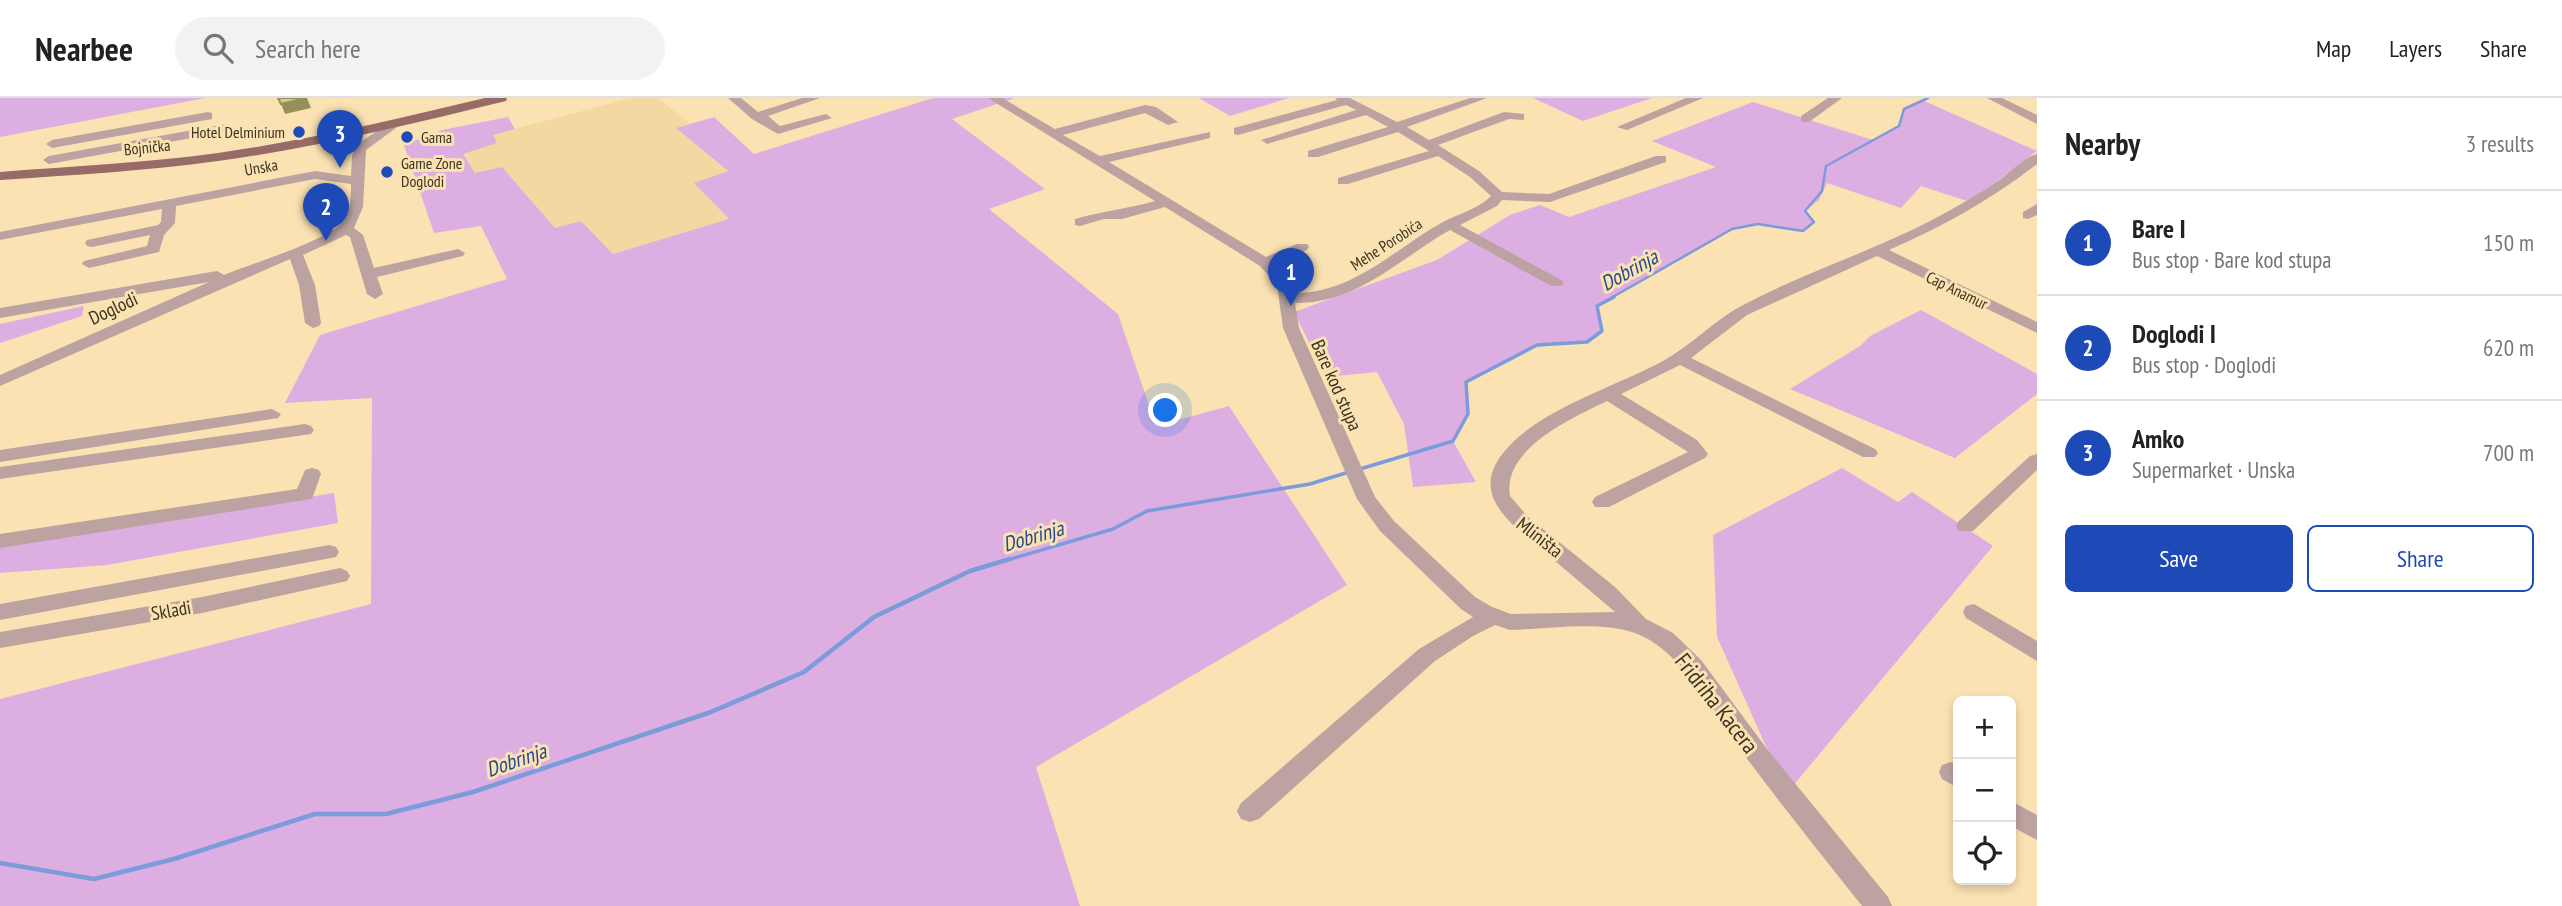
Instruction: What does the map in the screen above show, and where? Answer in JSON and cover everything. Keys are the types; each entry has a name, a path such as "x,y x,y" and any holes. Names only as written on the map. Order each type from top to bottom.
{"main road":[{"name":"Bojnička","path":"0,176 48,167 130,167 220,157 392,125 501,98"}],"street":[{"path":"734,98 754,116 814,98"},
{"name":"Bare kod stupa","path":"994,98 1265,263 1284,284 1291,328 1344,448"},
{"path":"1312,154 1481,98"},
{"path":"1623,127 1697,98"},
{"path":"1805,119 1836,98"},
{"path":"1993,98 2037,120"},
{"path":"1238,131 1344,99 1398,127 1490,185 1498,197 1550,198 1661,159"},
{"path":"1055,133 1145,109 1152,110 1172,122"},
{"path":"1267,140 1367,111"},
{"path":"759,115 778,130 826,118"},
{"path":"1343,181 1433,149 1507,115 1520,117"},
{"path":"52,144 208,116"},
{"path":"52,125 48,167 226,128"},
{"path":"375,295 356,235 344,229 352,219 359,181 360,148 392,125"},
{"path":"1099,163 1206,135"},
{"path":"1099,163 1191,142"},
{"name":"Mliništa","path":"1638,625 1628,610 1590,575 1505,508 1498,484 1508,458 1537,434 1606,393 1679,358 1744,310 1860,255 1879,251 1961,213 2037,158"},
{"name":"Unska","path":"0,236 315,175 359,181"},
{"name":"Mehe Porobića","path":"1286,298 1313,299 1350,287 1449,224 1498,197"},
{"path":"89,264 152,251 157,234 168,223 169,202"},
{"path":"1080,222 1103,215 1122,215 1164,203"},
{"path":"1449,224 1556,283"},
{"path":"92,243 163,228"},
{"name":"Doglodi","path":"0,381 344,229"},
{"path":"1265,263 1302,247"},
{"name":"Cap Anamur","path":"1879,251 2037,328"},
{"path":"295,252 307,285 313,323"},
{"path":"369,274 458,253"},
{"name":"Doglodi","path":"0,313 242,272"},
{"path":"1679,358 1870,453"},
{"path":"1602,502 1699,454 1690,444 1606,393"},
{"path":"0,456 272,414"},
{"path":"0,473 304,430"},
{"name":"Fridriha Kacera","path":"1344,448 1374,510 1387,526 1468,603 1493,617 1523,622 1609,619 1638,625 1665,639 1693,666 1759,756 1879,906"},
{"path":"1966,526 2037,460"},
{"path":"0,541 305,494 312,474"},
{"name":"Skladi","path":"0,612 329,552"},
{"name":"Skladi","path":"0,640 202,605 340,576"},
{"path":"1974,612 2037,652"},
{"path":"1250,811 1427,655 1465,630 1493,617"},
{"path":"2016,815 2037,830"}],"shaded area":[{"path":"0,98 205,98 0,137"},
{"path":"631,98 657,98 690,123 676,128 728,172 694,183 729,219 613,254 581,221 555,228 502,167 475,173 463,154 497,143 492,135"},
{"path":"933,98 1015,98 952,119 1045,189 989,209 1118,314 1156,426 1229,406 1347,585 1036,767 1080,906 0,906 0,699 371,604 372,398 285,403 320,335 507,279 481,226 434,233 404,145 442,130 508,117 515,129 493,135 497,143 463,154 475,173 502,167 555,228 581,221 613,254 729,219 694,183 728,171 676,128 714,117 754,154"},
{"path":"1199,98 1289,98 1230,116"},
{"path":"1533,98 1652,98 1583,121"},
{"path":"1922,100 2037,151 1970,202 1921,186 1901,208 1827,183 1819,200 1805,211 1814,222 1803,231 1758,224 1732,229 1597,306 1602,331 1587,342 1537,345 1467,381 1468,414 1453,441 1476,482 1413,487 1404,424 1377,372 1326,377 1294,312 1437,260 1510,215 1540,205 1569,217 1716,167 1652,141 1753,102 1873,140 1899,126 1904,109"},
{"path":"84,306 82,316 0,343 0,324"},
{"path":"1921,310 2037,374 2037,394 1955,458 1790,389 1860,346 1870,336"},
{"path":"1842,468 1898,502 1912,492 1993,546 1787,793 1717,637 1713,535"},
{"path":"334,493 338,523 107,565 0,573 0,545"}],"building":[{"path":"278,98 306,98 281,104"}],"waterway":[{"name":"Dobrinja","path":"1611,298 1732,229 1758,224 1803,231 1814,222 1805,211 1822,191 1826,166 1899,126 1904,109 1928,98"},
{"name":"Dobrinja","path":"1360,469 1453,441 1468,414 1466,382 1537,345 1587,342 1602,331 1597,306 1614,297"},
{"name":"Dobrinja","path":"1004,561 1113,529 1147,511 1310,484 1349,472"},
{"name":"Dobrinja","path":"0,863 94,879 174,859 315,814 386,814 473,792 711,712 804,672 874,617 970,571 1010,559"}],"place":[{"name":"Hotel Delminium","path":"299,132"},
{"name":"Gama","path":"407,137"},
{"name":"Amko","path":"340,168"},
{"name":"Game Zone Doglodi","path":"387,172"},
{"name":"Doglodi I","path":"326,241"},
{"name":"Bare I","path":"1291,306"}]}
